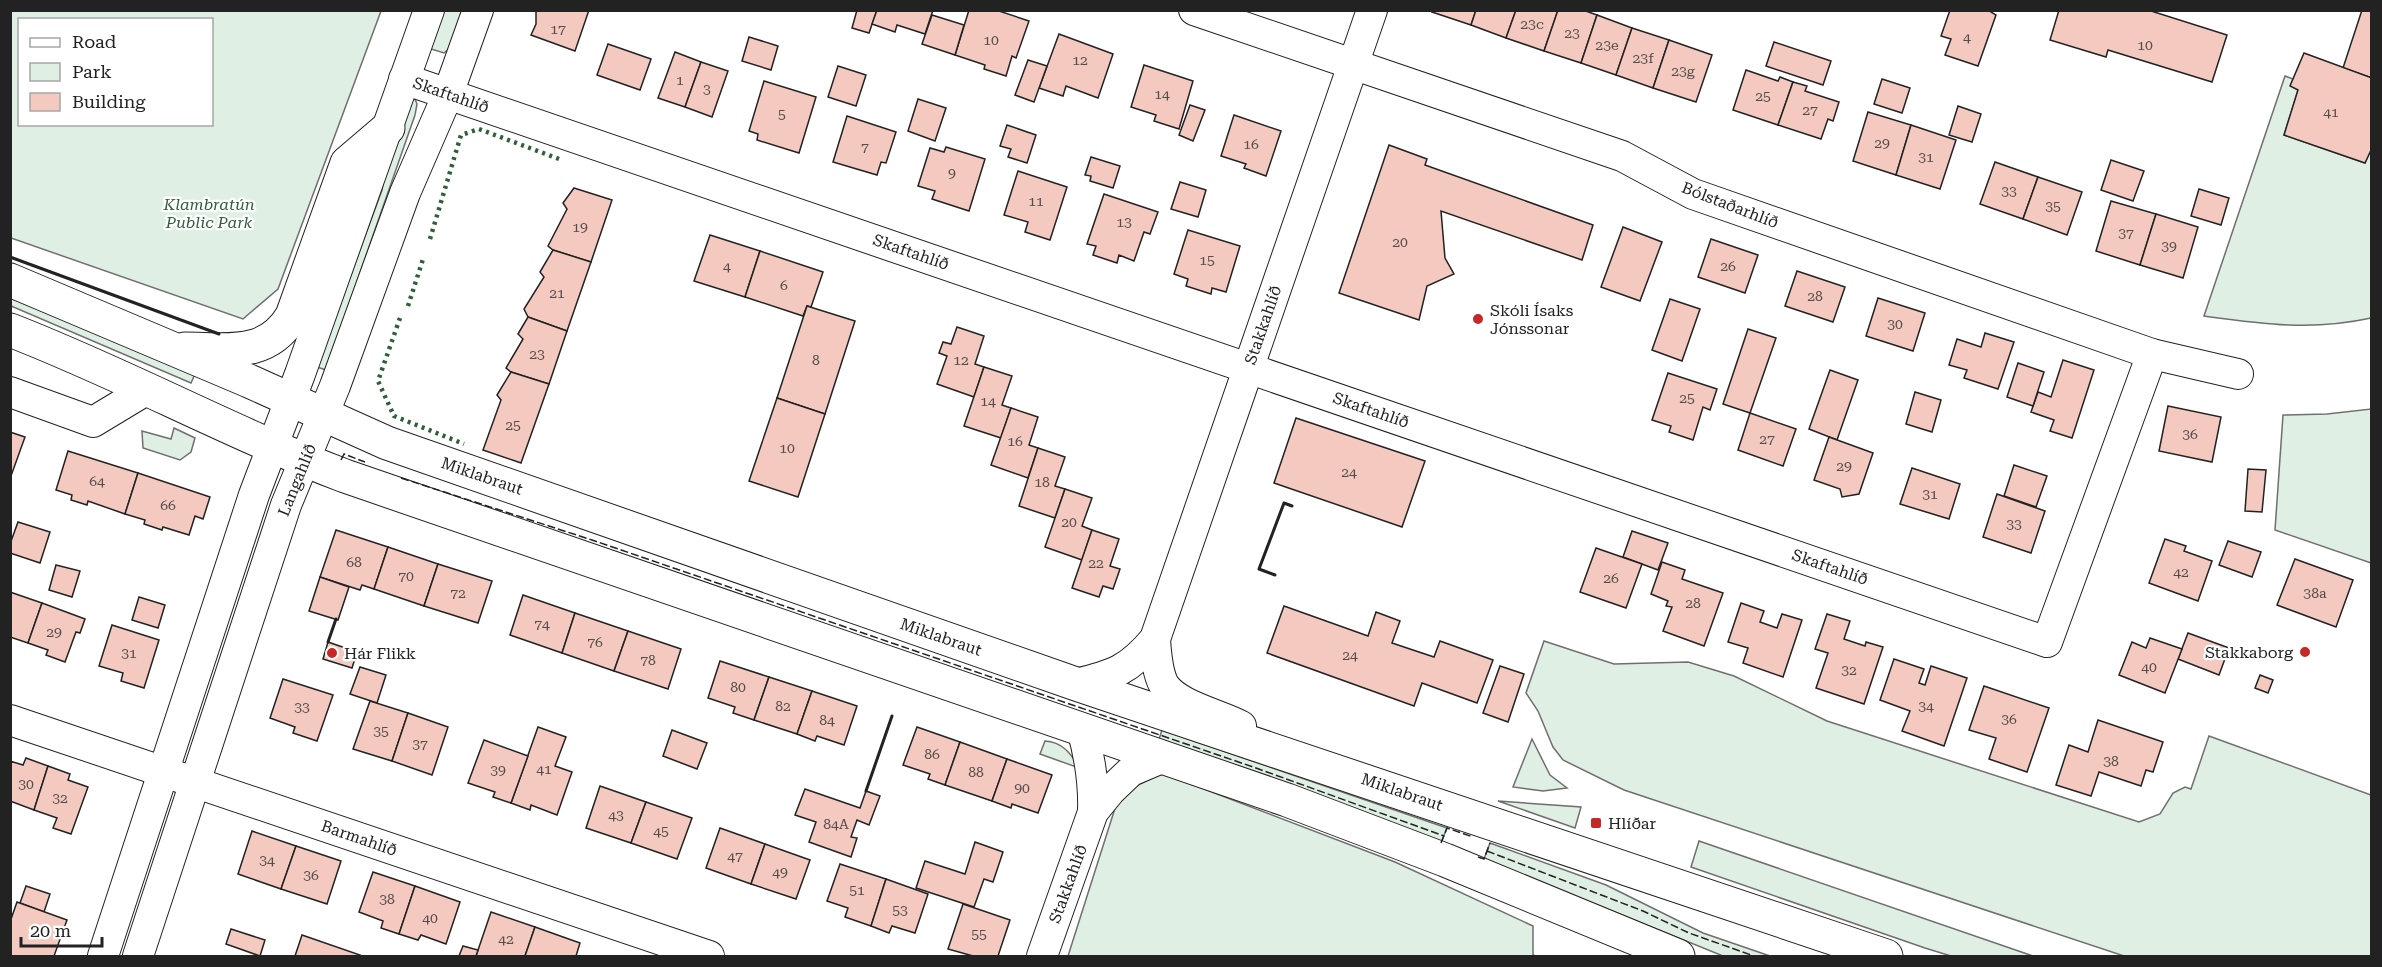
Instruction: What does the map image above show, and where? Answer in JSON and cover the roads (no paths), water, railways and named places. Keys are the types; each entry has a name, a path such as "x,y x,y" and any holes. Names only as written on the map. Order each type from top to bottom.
{"highway":[{"path":"172,349 252,348 272,340 284,329 292,316 346,163 388,128"},
{"name":"Miklabraut","path":"10,280 398,447 1076,684 1886,957"},
{"path":"10,330 54,347 304,461 1287,800 1445,860 1678,957"}],"street":[{"name":"Langahlíð","path":"103,957 154,769 273,447 429,10"},
{"name":"Langahlíð","path":"138,957 202,785 283,513 324,415 405,193 448,94 478,10"},
{"name":"Bólstaðarhlíð","path":"1194,10 1622,156 1693,194 2152,354 2238,374"},
{"name":"Stakkahlíð","path":"1076,684 1111,676 1140,656 1155,639 1372,10"},
{"name":"Skaftahlíð","path":"405,80 2047,642 2152,354"},
{"path":"10,392 93,422 146,390"},
{"name":"Stakkahlíð","path":"1155,639 1157,662 1164,684 1177,698 1236,723 1304,760"},
{"name":"Barmahlíð","path":"10,720 709,957"},
{"name":"Stakkahlíð","path":"1042,957 1093,812 1094,783 1090,756 1082,729"},
{"name":"Stakkahlíð","path":"1093,812 1110,791 1131,771 1164,757"}],"place":[{"name":"Skóli Ísaks Jónssonar","path":"1478,319"},
{"name":"Stakkaborg","path":"2305,652"},
{"name":"Hár Flikk","path":"332,653"},
{"name":"Hlíðar","path":"1596,823"}],"park label":[{"name":"Klambratún Public Park","path":"209,213"}]}
